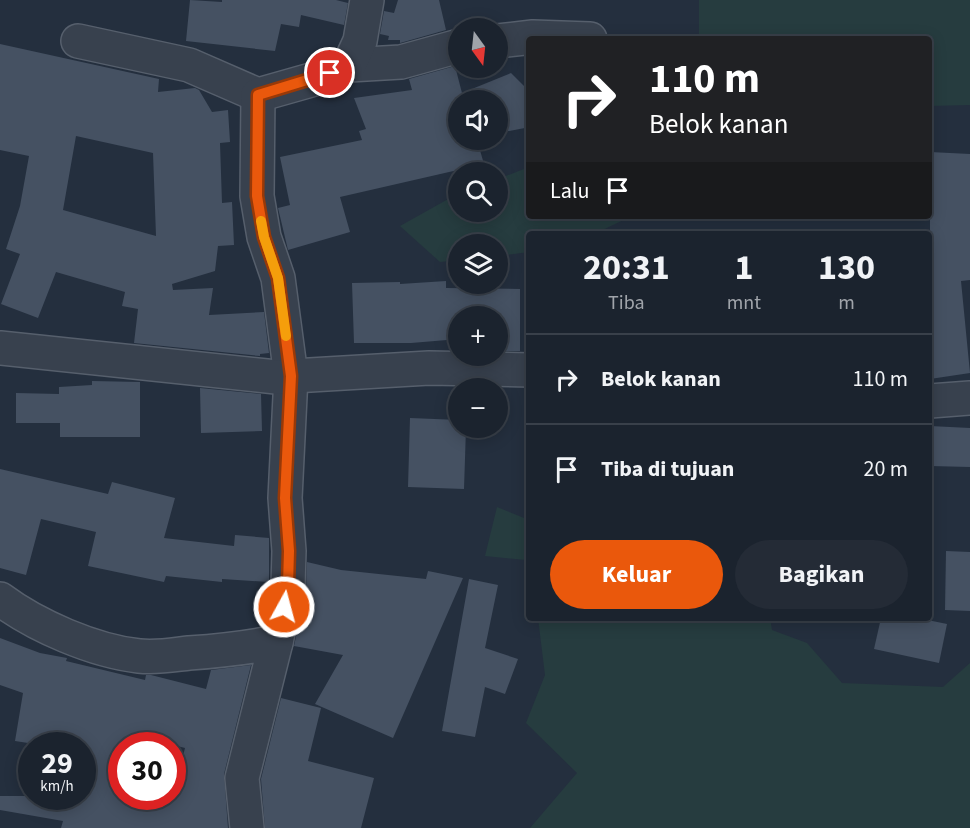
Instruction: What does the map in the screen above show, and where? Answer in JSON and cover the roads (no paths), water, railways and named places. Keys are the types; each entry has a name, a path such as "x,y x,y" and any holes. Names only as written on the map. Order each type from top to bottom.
{"street":[{"path":"349,65 360,41 367,0"},
{"path":"508,40 526,38"},
{"path":"78,41 189,65 258,95 311,80 349,65 401,62 448,49"},
{"path":"247,828 242,778 288,585 289,551 285,498 291,376 278,278 264,237 257,196 258,95"},
{"path":"0,348 276,377 429,368 526,369"},
{"path":"932,401 970,398"},
{"path":"0,599 13,609 76,639 138,656 164,657 276,642"}]}
